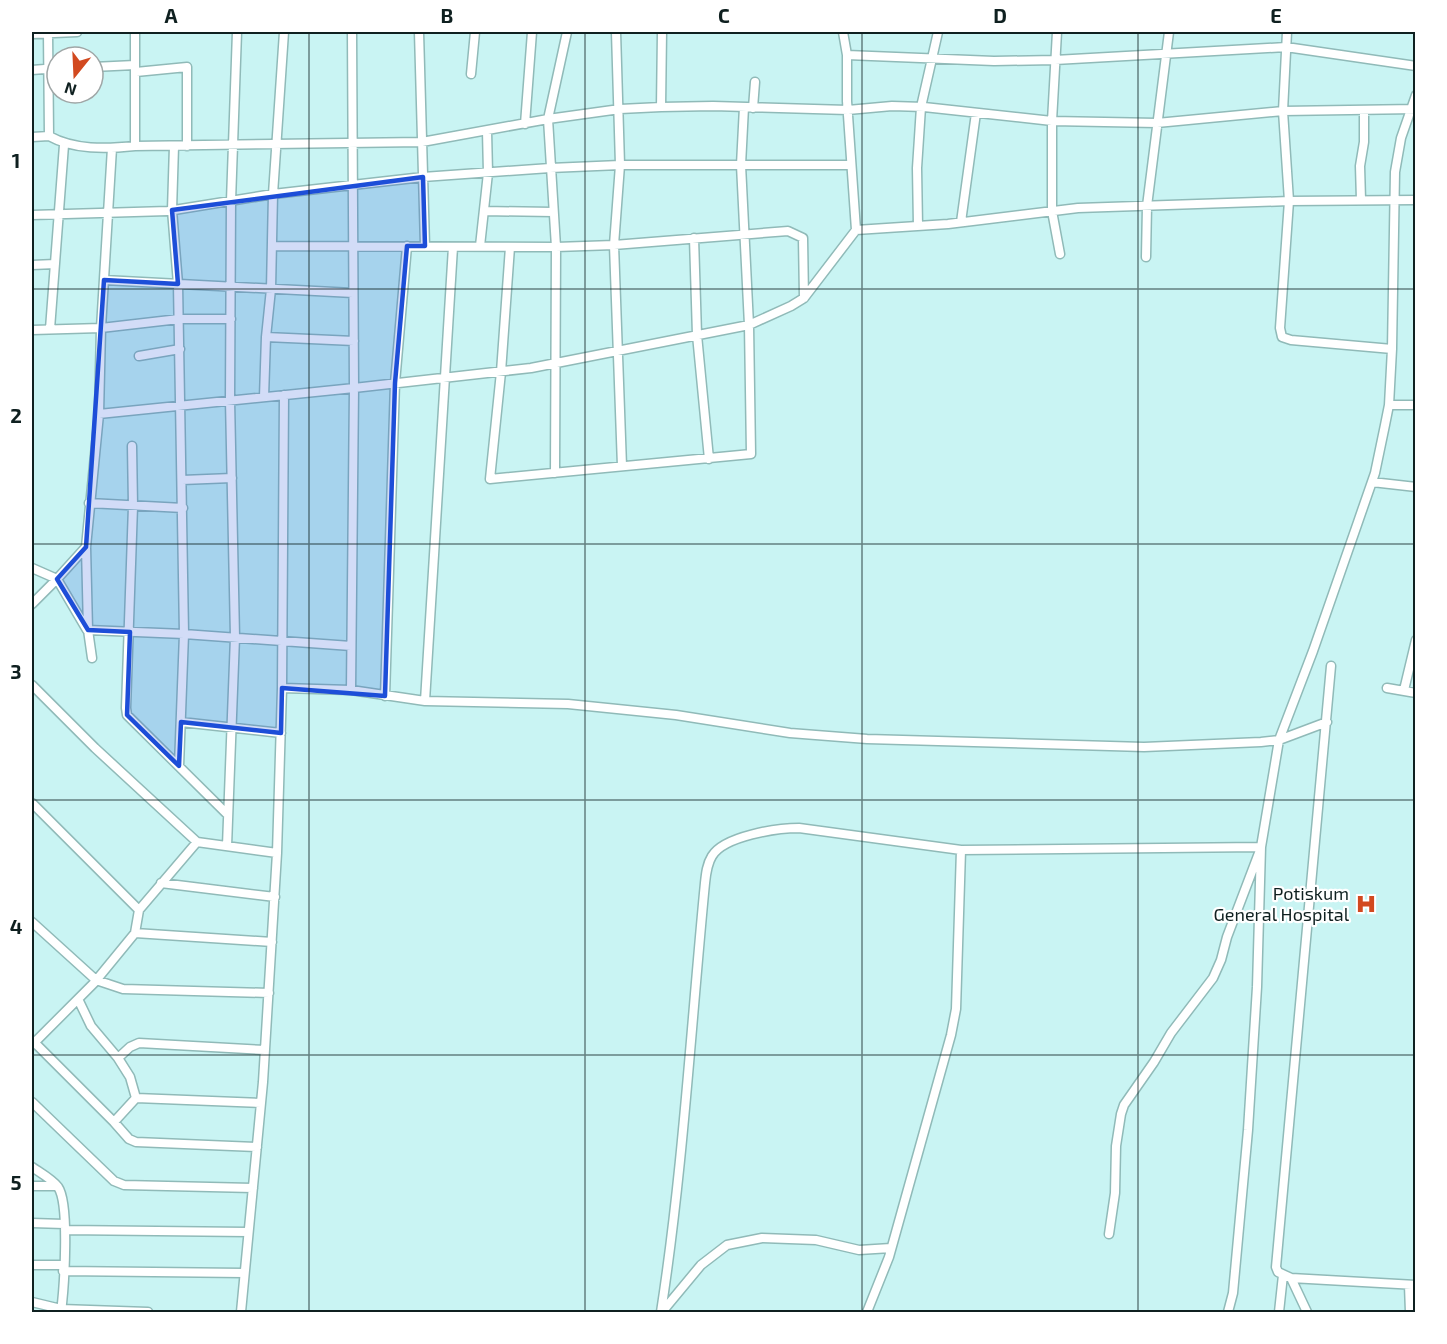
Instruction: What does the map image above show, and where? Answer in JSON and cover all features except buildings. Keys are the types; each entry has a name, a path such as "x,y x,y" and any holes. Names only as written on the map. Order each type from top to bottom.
{"street":[{"path":"32,34 77,32"},
{"path":"135,32 135,146"},
{"path":"227,846 235,637 230,400 231,201 237,32"},
{"path":"264,397 266,337 271,289 273,194 284,32"},
{"path":"351,690 354,388 352,32"},
{"path":"419,32 425,246"},
{"path":"471,74 475,32"},
{"path":"525,124 532,32"},
{"path":"555,473 556,247 548,119 567,32"},
{"path":"616,32 620,165 614,245 622,466"},
{"path":"661,107 662,32"},
{"path":"99,414 501,372 749,325 791,306 804,298 856,230 848,110 847,55 843,32"},
{"path":"918,226 917,168 921,107 938,32"},
{"path":"1057,32 1052,121 1052,211 1060,254"},
{"path":"1146,257 1146,206 1169,32"},
{"path":"1287,32 1283,111 1289,201 1280,328 1282,336 1291,340 1392,350"},
{"path":"847,55 994,61 1055,60 1286,47 1416,66"},
{"path":"105,67 187,67 187,146"},
{"path":"510,247 490,479 752,454 749,325 741,165 748,107 755,82"},
{"path":"1227,1312 1233,1293 1248,1130 1257,987 1261,847 1279,740 1317,641 1372,482 1389,405 1395,172 1397,155 1416,95"},
{"path":"49,136 51,105"},
{"path":"32,137 49,136 64,145 112,148 422,142 548,119 620,109 661,107 848,110 892,106 1052,121 1157,123 1283,111 1413,109"},
{"path":"1361,200 1360,166 1364,142 1364,110"},
{"path":"961,222 976,113"},
{"path":"480,246 488,173 487,131"},
{"path":"50,329 64,145"},
{"path":"174,146 172,210 178,284 183,508 184,634 180,766"},
{"path":"93,658 88,630 86,547 99,414 101,328 112,148"},
{"path":"32,215 172,210 273,194 423,177 550,168 620,165 851,165"},
{"path":"856,230 961,222 1078,208 1289,201 1416,200"},
{"path":"484,211 553,212"},
{"path":"272,246 556,247 614,245 788,231 803,238 804,298"},
{"path":"694,238 698,335 709,459"},
{"path":"385,696 395,383 407,246"},
{"path":"425,701 453,247"},
{"path":"32,265 55,264"},
{"path":"104,280 353,293"},
{"path":"32,330 101,328 179,319 231,319"},
{"path":"266,337 354,341"},
{"path":"139,356 180,349"},
{"path":"241,1312 261,1103 278,853 282,733 284,395"},
{"path":"1389,405 1416,405"},
{"path":"132,447 133,506 127,715 228,815"},
{"path":"182,480 232,478"},
{"path":"1372,482 1416,487"},
{"path":"89,504 183,508"},
{"path":"32,604 86,547"},
{"path":"32,568 57,579 88,630"},
{"path":"88,630 235,637 351,646"},
{"path":"1404,690 1416,640"},
{"path":"1331,666 1276,1267 1278,1272 1287,1276 1412,1285 1410,1312"},
{"path":"32,685 95,748 197,842 278,853"},
{"path":"282,688 351,690 425,701 568,704 676,715 790,733 867,739 1144,747 1279,740 1327,722"},
{"path":"1387,688 1416,693"},
{"path":"181,722 282,733"},
{"path":"32,803 139,910"},
{"path":"662,1312 683,1140 690,1033 707,866 713,854 724,845 776,828 799,828 961,850 1261,847"},
{"path":"197,842 139,910 135,933 96,980 32,1042 129,1139 136,1143 257,1147"},
{"path":"1109,1234 1115,1193 1116,1146 1124,1105 1171,1033 1213,978 1261,847"},
{"path":"867,1312 891,1248 951,1035 956,1009 961,850"},
{"path":"161,883 275,897"},
{"path":"32,922 96,980 123,988 269,993"},
{"path":"135,933 272,942"},
{"path":"78,999 91,1026 118,1058 130,1077 136,1098"},
{"path":"118,1058 130,1047 140,1043 265,1050"},
{"path":"114,1122 136,1098 261,1103"},
{"path":"32,1102 114,1181 124,1185 253,1188"},
{"path":"32,1167 57,1186 62,1198 65,1227 61,1311"},
{"path":"32,1186 57,1186"},
{"path":"32,1223 65,1227 248,1232"},
{"path":"662,1312 701,1265 727,1245 762,1238 816,1240 859,1250 891,1248"},
{"path":"32,1265 63,1268 244,1273"},
{"path":"1279,1312 1287,1276"},
{"path":"1287,1276 1307,1312"},
{"path":"32,1302 61,1311 148,1312"}],"highlighted area":[{"path":"423,177 425,246 407,246 395,383 385,696 282,688 281,733 181,722 179,766 127,715 130,632 88,630 57,579 86,547 104,280 178,284 172,210"}],"place":[{"name":"Potiskum General Hospital","path":"1366,904"}]}
